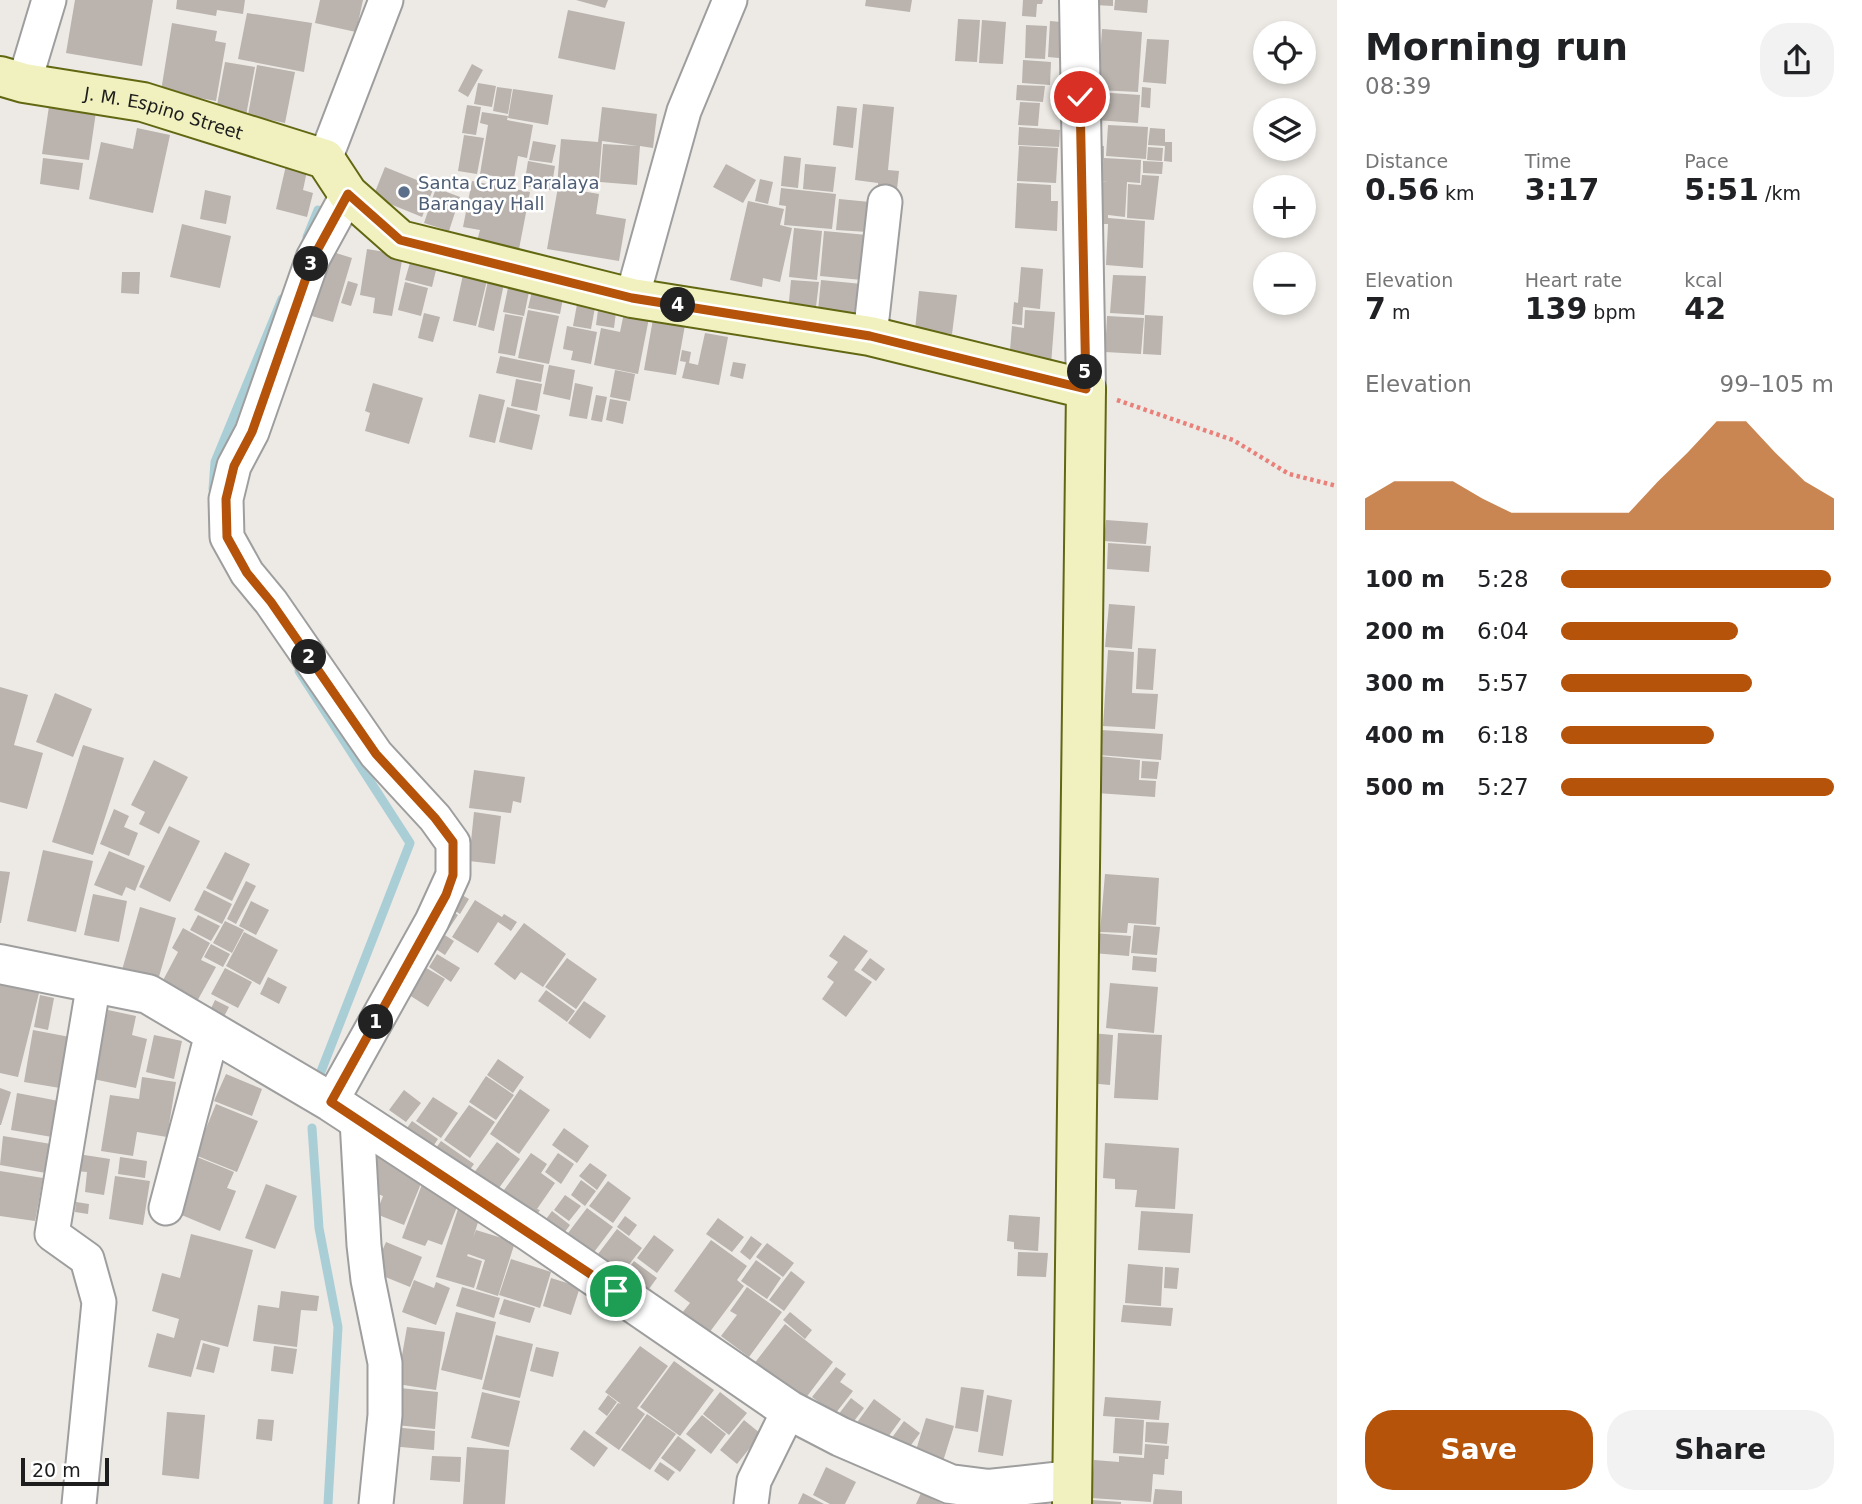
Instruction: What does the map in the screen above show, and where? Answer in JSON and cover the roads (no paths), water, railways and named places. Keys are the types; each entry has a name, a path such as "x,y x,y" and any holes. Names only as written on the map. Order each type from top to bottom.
{"main road":[{"name":"J. M. Espino Street","path":"12,80 143,102 325,159"},
{"path":"325,159 348,194 400,240 632,298 870,336 1086,389 1072,1492"}],"street":[{"path":"12,80 49,0"},
{"path":"325,159 386,0"},
{"path":"632,298 684,111 730,0"},
{"path":"1079,0 1086,389"},
{"path":"348,194 313,258 252,432 234,466 226,499 227,537 247,573 271,602 376,754 435,818 453,842 453,875 344,1111 368,1280 385,1363 384,1415 376,1504"},
{"path":"870,336 885,202"},
{"path":"0,964 148,994 344,1111 530,1232 789,1410 853,1442 950,1484 989,1489 1072,1492"},
{"path":"79,1504 99,1303 87,1259 52,1234 94,982"},
{"path":"166,1208 212,1034"},
{"path":"751,1504 754,1481 789,1410"}],"waterway":[{"path":"307,237 318,210"},
{"path":"213,489 215,462 282,299"},
{"path":"299,671 410,843 320,1074"},
{"path":"312,1128 319,1228 338,1327 328,1504"}],"place":[{"name":"Santa Cruz Paralaya Barangay Hall","path":"404,192"}]}
